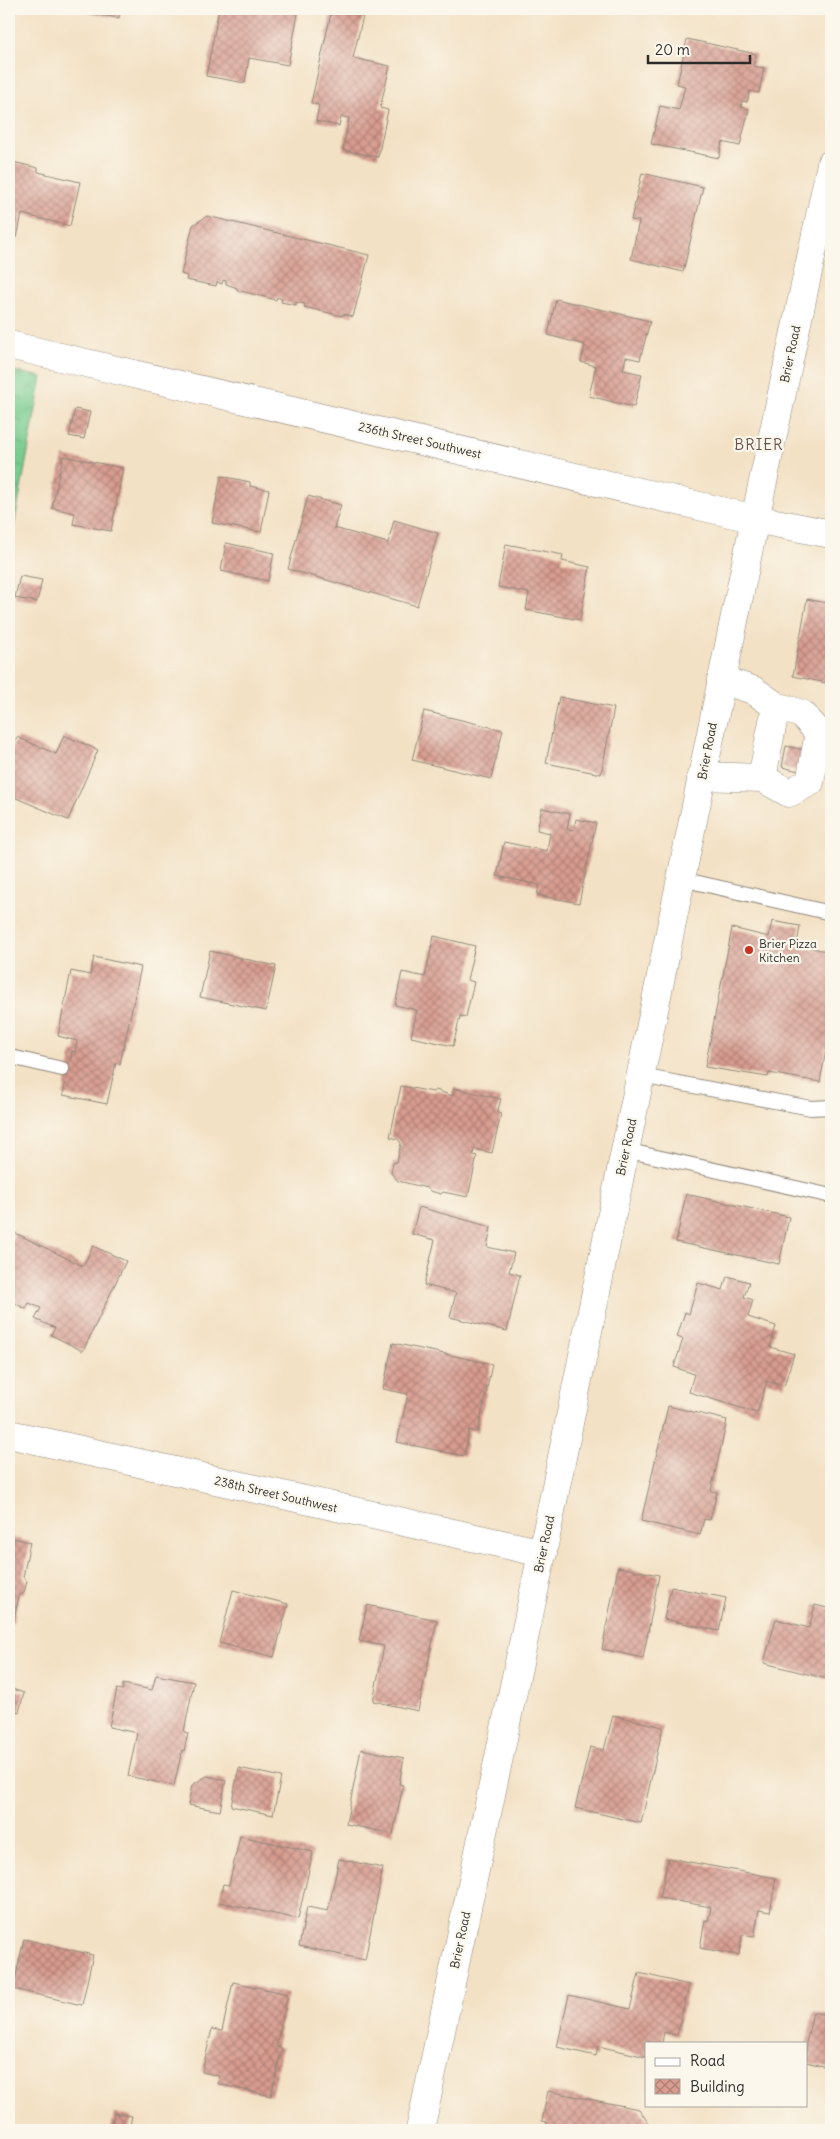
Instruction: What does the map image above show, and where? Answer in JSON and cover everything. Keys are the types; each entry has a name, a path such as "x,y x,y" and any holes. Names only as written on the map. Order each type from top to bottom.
{"main road":[{"name":"Brier Road","path":"420,2130 542,1554 721,680 831,164"},
{"name":"236th Street Southwest","path":"9,344 755,519 831,534"},
{"path":"702,776 762,778 789,793 810,782 812,772 819,733 802,714 776,706 753,690 721,680"},
{"path":"762,778 776,706"},
{"name":"238th Street Southwest","path":"9,1434 542,1554"}],"lane":[{"path":"681,879 831,913"},
{"path":"9,1063 11,1057 62,1069"},
{"path":"640,1076 810,1108 831,1107"},
{"path":"625,1150 827,1195"}],"green space":[{"path":"9,370 42,377 9,553"}],"building":[{"path":"89,9 120,9 119,18 88,13"},
{"path":"219,9 299,9 288,65 249,58 245,83 206,76"},
{"path":"332,9 363,16 353,58 390,66 380,108 388,110 378,157 343,150 349,118 341,117 339,126 316,121 319,105 311,103"},
{"path":"687,39 756,54 753,66 764,68 759,93 750,91 747,102 742,101 741,107 749,109 740,146 722,142 719,158 651,144 660,106 679,110 685,86 677,84"},
{"path":"9,161 38,168 38,172 80,182 70,226 22,214 17,238 9,236"},
{"path":"642,173 703,187 683,272 631,259 639,221 631,220"},
{"path":"207,216 369,255 353,317 304,307 305,304 296,302 296,305 281,302 282,299 277,297 276,300 237,290 237,288 226,284 226,281 223,280 222,284 217,282 216,286 186,280 187,276 181,274 193,225"},
{"path":"556,299 650,321 640,360 626,357 623,370 642,374 634,407 589,396 596,366 581,362 585,345 548,335"},
{"path":"75,409 90,412 84,439 69,436"},
{"path":"63,456 123,468 111,531 73,524 75,513 52,508"},
{"path":"221,476 250,482 250,486 269,490 261,532 212,523"},
{"path":"308,496 341,505 334,528 388,543 394,520 438,533 417,606 288,569"},
{"path":"226,543 274,553 268,581 221,571"},
{"path":"506,544 563,555 562,561 590,567 580,620 526,610 529,593 498,587"},
{"path":"20,576 42,580 37,602 15,598"},
{"path":"807,599 831,604 831,684 793,676"},
{"path":"559,697 614,708 601,774 546,763"},
{"path":"424,711 503,730 491,779 412,760"},
{"path":"64,735 98,750 68,820 9,795 9,756 17,737 56,754"},
{"path":"786,746 804,750 799,771 782,767"},
{"path":"542,808 570,814 567,829 574,830 576,819 596,823 579,903 537,895 539,885 497,876 504,842 547,851 550,833 537,830"},
{"path":"772,921 800,926 797,945 831,952 831,1023 820,1082 769,1073 768,1077 705,1067 732,928 769,937"},
{"path":"434,936 475,946 467,980 474,982 466,1017 460,1016 453,1046 411,1037 417,1010 395,1005 402,972 425,977"},
{"path":"210,951 276,966 266,1011 200,997"},
{"path":"94,957 141,967 120,1064 116,1063 107,1104 63,1095 72,1051 75,1052 77,1041 58,1036 71,971 90,975"},
{"path":"401,1086 433,1092 436,1090 452,1096 454,1088 501,1099 497,1113 501,1114 492,1153 474,1149 473,1155 477,1156 468,1197 430,1191 427,1188 398,1181 391,1173 393,1163 397,1162 401,1143 398,1139 390,1137"},
{"path":"686,1194 789,1217 779,1264 676,1242"},
{"path":"419,1207 491,1227 487,1247 514,1253 509,1272 520,1275 507,1331 450,1317 456,1293 424,1285 435,1240 412,1234"},
{"path":"15,1233 83,1266 93,1246 126,1261 83,1351 51,1335 55,1328 35,1319 41,1308 29,1303 26,1309 9,1300 9,1245"},
{"path":"727,1276 749,1282 744,1297 753,1300 748,1317 776,1326 770,1347 794,1354 784,1386 767,1381 757,1413 689,1392 694,1374 674,1367 683,1339 677,1337 685,1312 689,1314 698,1283 723,1290"},
{"path":"393,1343 492,1364 478,1432 469,1430 464,1456 397,1442 408,1394 383,1389"},
{"path":"668,1406 727,1420 711,1491 717,1492 710,1520 704,1519 700,1535 641,1521"},
{"path":"9,1537 30,1542 23,1577 27,1581 24,1593 19,1596 13,1623 9,1622"},
{"path":"618,1567 659,1575 643,1658 602,1649"},
{"path":"671,1587 726,1598 719,1631 664,1619"},
{"path":"233,1590 288,1604 274,1657 219,1643"},
{"path":"367,1605 437,1620 418,1711 373,1701 384,1646 359,1641"},
{"path":"815,1605 831,1609 831,1680 764,1663 776,1619 809,1628"},
{"path":"156,1675 194,1682 184,1732 188,1733 174,1786 128,1776 137,1733 109,1727 117,1689 123,1690 123,1684 152,1690"},
{"path":"9,1688 24,1693 19,1712 9,1709"},
{"path":"613,1715 663,1727 641,1823 575,1808 590,1747 604,1750"},
{"path":"361,1749 404,1758 399,1784 403,1785 393,1834 346,1824"},
{"path":"239,1768 281,1777 273,1815 231,1806"},
{"path":"207,1776 226,1780 220,1811 188,1805 192,1785"},
{"path":"240,1836 313,1852 298,1919 219,1902 223,1884 229,1885"},
{"path":"668,1858 776,1878 770,1912 759,1910 754,1937 742,1935 739,1955 700,1948 705,1920 708,1921 711,1907 660,1898"},
{"path":"339,1859 383,1868 365,1960 299,1946 307,1907 328,1911"},
{"path":"24,1939 93,1955 82,2005 13,1989"},
{"path":"639,1973 689,1985 677,2035 664,2032 662,2042 645,2042 645,2057 598,2046 596,2056 557,2047 569,1995 630,2009"},
{"path":"233,1982 288,1994 276,2047 282,2048 271,2096 218,2084 219,2076 202,2072 212,2029 222,2031"},
{"path":"813,2012 831,2016 831,2068 808,2062 808,2042 806,2042"},
{"path":"548,2091 639,2109 653,2130 545,2130 547,2122 542,2121"},
{"path":"114,2113 132,2116 129,2130 111,2128"}],"place":[{"name":"Brier Pizza Kitchen","path":"749,950"}],"district":[{"name":"BRIER","path":"759,444"}]}
